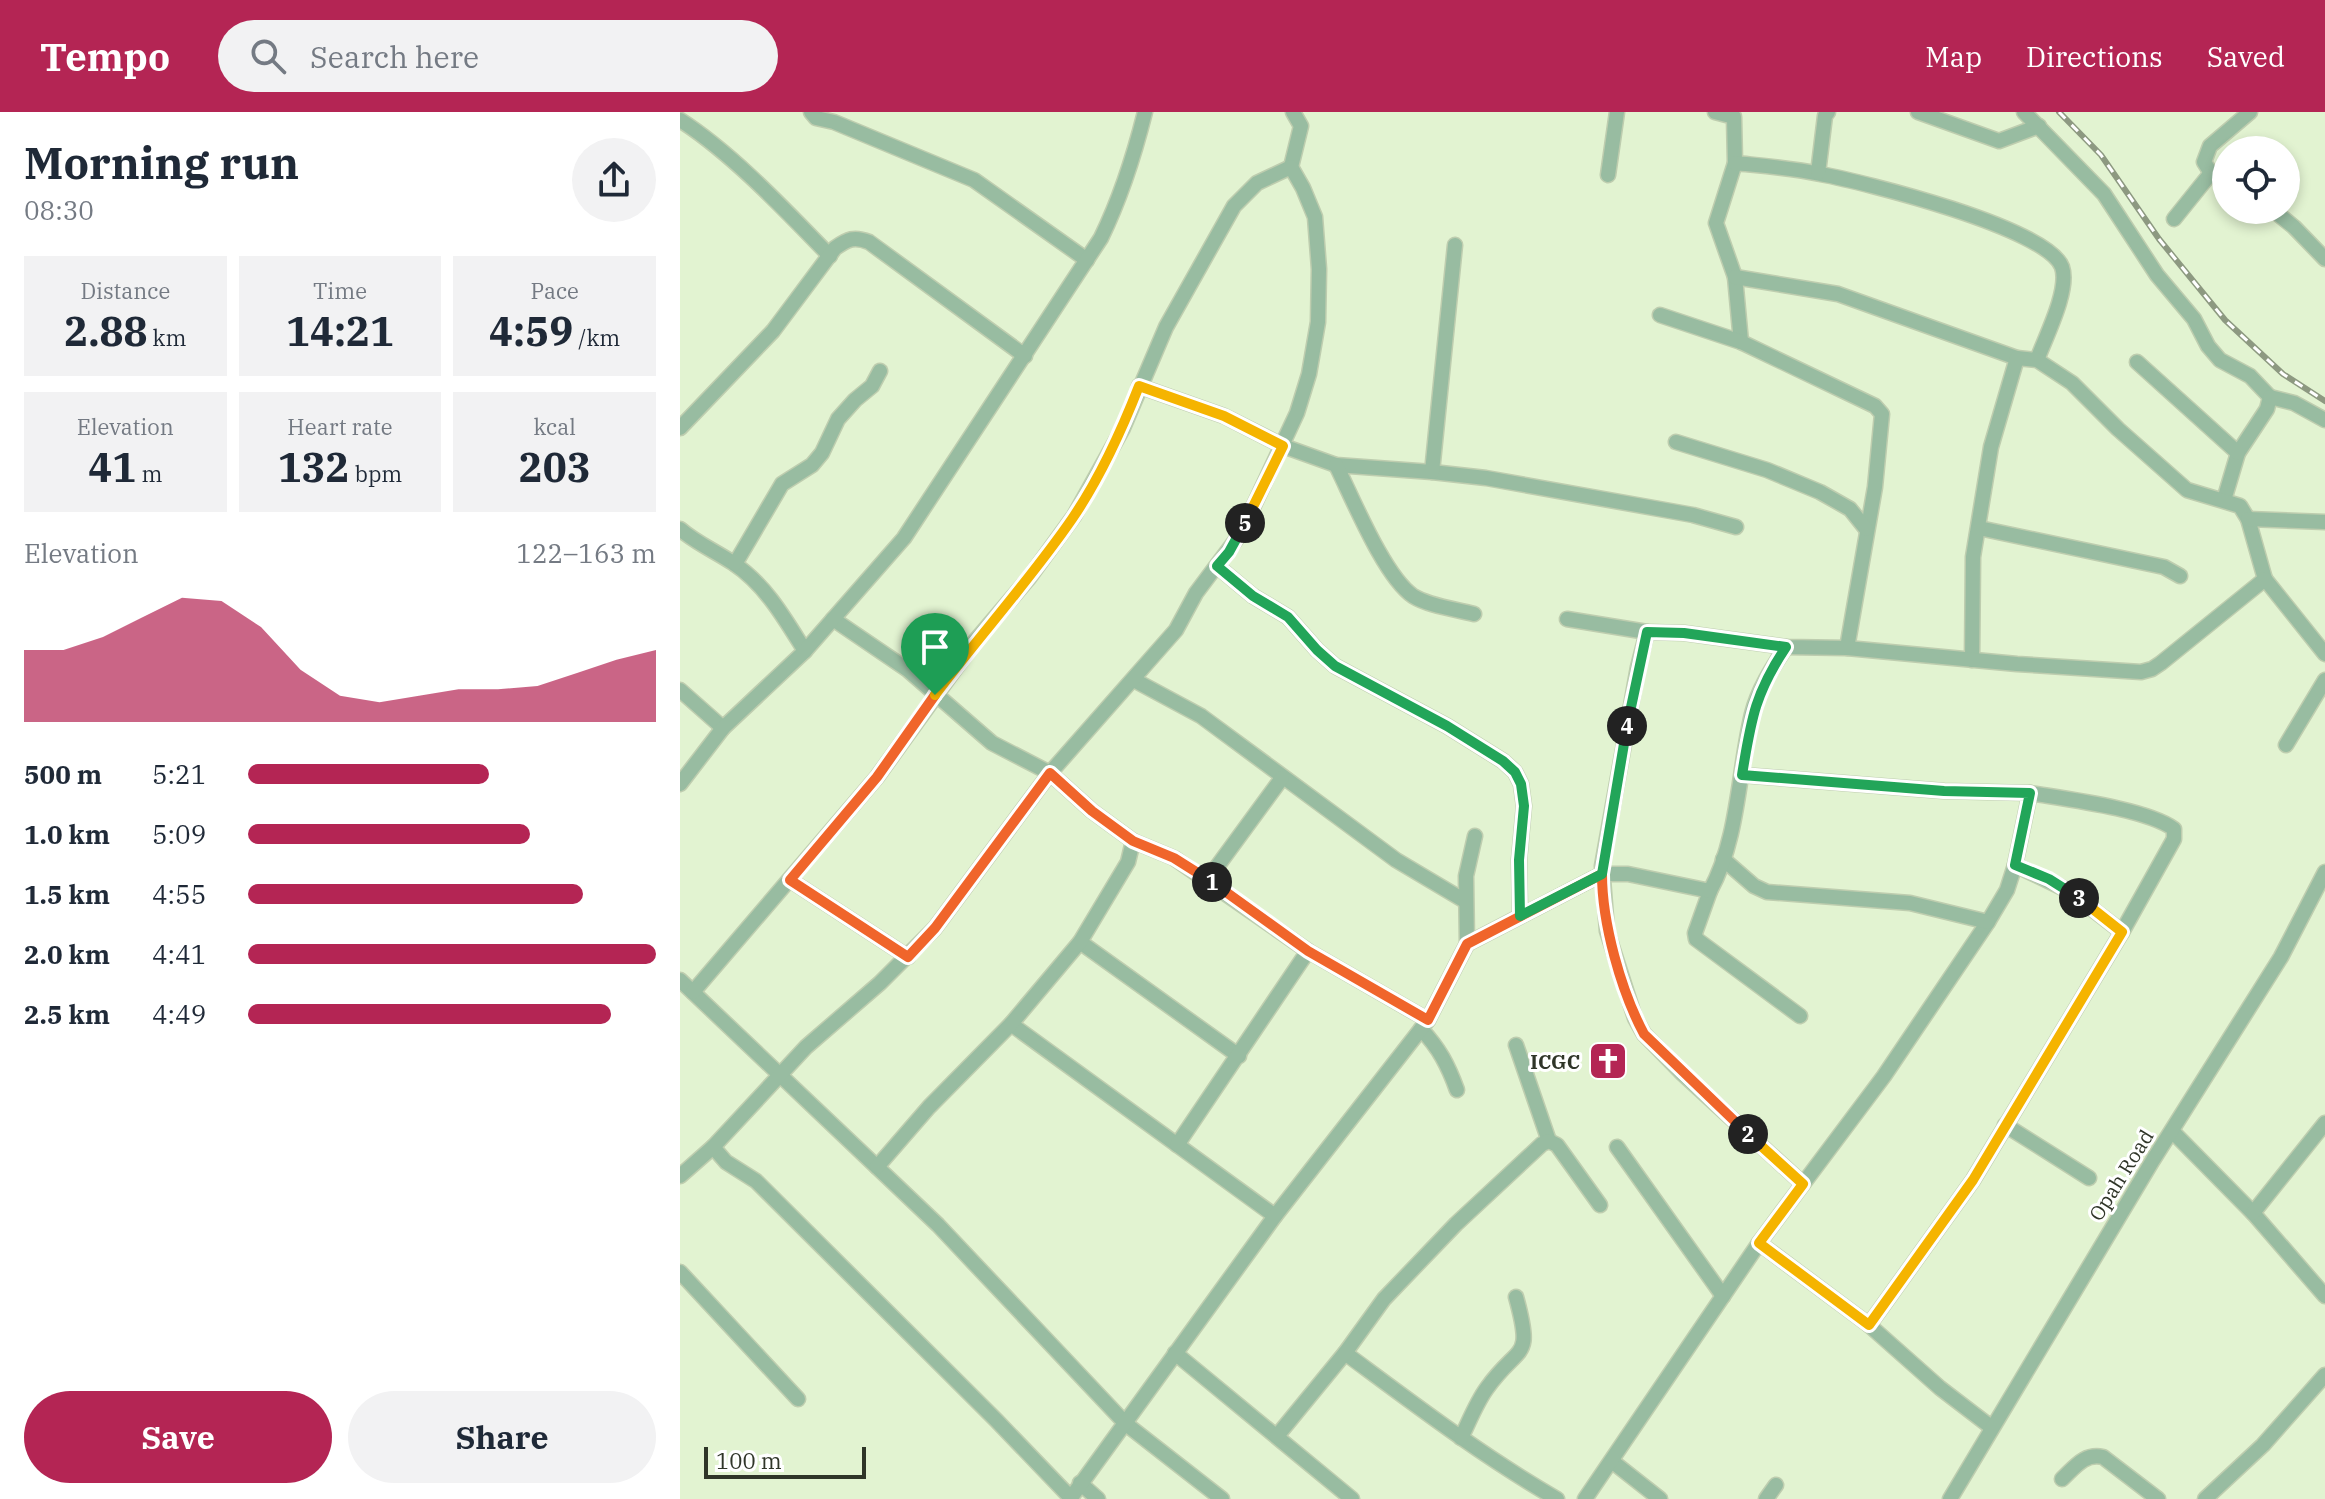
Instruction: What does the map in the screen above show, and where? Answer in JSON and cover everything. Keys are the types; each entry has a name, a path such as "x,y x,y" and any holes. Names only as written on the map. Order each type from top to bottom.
{"street":[{"path":"811,112 816,118 834,122 974,180 1087,260"},
{"path":"680,784 723,728 805,651 904,538 1087,260 1118,204 1145,112"},
{"path":"680,1176 713,1147 806,1047 908,957 942,919 1050,773 1176,630 1196,593 1241,533 1297,413 1309,374 1318,322 1319,269 1315,217 1291,167 1301,126 1293,112"},
{"path":"1608,175 1617,112"},
{"path":"1715,112 1734,114 1735,163 1716,223 1735,277 1741,342"},
{"path":"1818,173 1828,112"},
{"path":"1918,112 1999,141 2039,126"},
{"path":"2024,112 2114,206 2157,275 2194,319 2208,346 2220,360 2250,376 2270,397 2294,403 2325,420"},
{"path":"2174,219 2211,173 2204,162 2210,146 2250,112"},
{"path":"680,120 699,132 830,256"},
{"path":"1735,163 1818,173 1877,188 2009,228 2053,254 2062,266 2065,281 2037,360"},
{"path":"693,992 877,777 976,640 1029,578 1074,516 1123,428 1166,327 1234,206 1257,183 1291,167"},
{"path":"2290,224 2325,259"},
{"path":"680,428 773,331 835,248 857,237 869,242 1025,356"},
{"path":"1432,472 1455,245"},
{"path":"1735,277 1838,294 2017,358 2037,360 2072,383 2187,490 2240,506 2248,519 2265,579 2325,654"},
{"path":"1660,315 1741,342 1875,406 1882,414 1881,449 1847,648"},
{"path":"1972,660 1973,557 1991,447 2017,358"},
{"path":"2137,362 2238,453"},
{"path":"735,564 782,484 817,459 838,419 872,386 880,371"},
{"path":"1139,386 1224,416 1283,446 1336,465 1432,472 1693,515 1736,527"},
{"path":"2224,500 2238,453 2267,409 2270,397"},
{"path":"1676,442 1767,470 1820,492 1850,509 1866,529"},
{"path":"1336,465 1389,568 1405,589 1416,598 1474,614"},
{"path":"2248,519 2325,522"},
{"path":"1979,528 2164,567 2180,576"},
{"path":"680,529 691,539 735,564 775,602 805,651"},
{"path":"1217,566 1253,596 1288,617 1335,666 1447,726 1515,772 1521,784 1524,806 1519,860 1520,916"},
{"path":"1567,619 1647,632 1684,633 1786,647 1847,648 2141,672 2152,669 2265,579"},
{"path":"833,619 908,670 992,743 1050,773 1092,811 1133,841 1174,858 1208,879 1308,951 1425,1024 1447,1062 1457,1090"},
{"path":"1647,632 1629,714 1602,874 1607,931 1635,1018 1644,1034 1803,1184"},
{"path":"1786,647 1767,676 1752,712 1723,859 1695,933 1696,939 1800,1016"},
{"path":"1134,680 1201,716 1396,860 1465,901"},
{"path":"2286,745 2325,680"},
{"path":"680,690 723,728"},
{"path":"1742,775 1930,790 2030,793 2100,805 2165,822 2174,829 2174,839 2122,932 1973,1180 1869,1325"},
{"path":"1208,879 1282,778"},
{"path":"1585,1499 1759,1243 1884,1076 1988,922 2007,890 2030,793"},
{"path":"713,1147 726,1162 756,1181 1070,1498 1275,1216 1425,1024 1467,944 1466,876 1475,836"},
{"path":"877,1167 929,1107 1011,1024 1080,942 1128,862 1133,841"},
{"path":"1723,859 1754,886 1778,895 1910,903 1988,922"},
{"path":"2015,865 2069,891 2122,932"},
{"name":"Opah Road","path":"1950,1499 1991,1427 2281,957 2325,872"},
{"path":"1467,944 1602,874 1628,874 1710,891"},
{"path":"790,880 908,957"},
{"path":"1080,942 1239,1056"},
{"path":"1177,1145 1308,951"},
{"path":"680,980 938,1225 1126,1424 1222,1499"},
{"path":"1011,1024 1275,1216"},
{"path":"1516,1045 1549,1141 1557,1145 1600,1205"},
{"path":"2253,1213 2325,1123"},
{"path":"2005,1125 2089,1178"},
{"path":"2172,1131 2253,1213 2325,1296"},
{"path":"1277,1436 1394,1289 1456,1224 1542,1144 1549,1141"},
{"path":"1617,1147 1723,1296"},
{"path":"1759,1243 1869,1325 1940,1388 1991,1427"},
{"path":"680,1272 798,1399"},
{"path":"1461,1438 1486,1389 1522,1351 1525,1329 1516,1297"},
{"path":"1175,1353 1352,1499"},
{"path":"1345,1353 1461,1438 1557,1499"},
{"path":"2205,1499 2263,1445 2325,1375"},
{"path":"2062,1479 2083,1459 2093,1455 2103,1457 2158,1499"},
{"path":"1613,1462 1660,1499"},
{"path":"1080,1483 1098,1499"},
{"path":"1766,1499 1776,1485"}],"railway":[{"path":"2059,112 2101,155 2159,239 2225,320 2283,374 2325,401"}],"place":[{"name":"ICGC","path":"1608,1061"}],"route":[{"path":"935,695 877,777 790,880 908,957 965,890 1050,773 1092,811 1133,841 1189,867 1308,951 1428,1020 1467,944 1602,874 1607,931 1635,1018 1644,1034 1803,1184 1759,1243 1869,1325 1973,1180 2122,932 2069,891 2015,865 2030,793 1876,787 1742,775 1752,712 1767,676 1786,647 1684,633 1647,632 1626,729 1602,874 1520,916 1519,860 1524,806 1521,784 1515,772 1447,726 1335,666 1288,617 1253,596 1217,566 1241,533 1283,446 1224,416 1139,386 1123,428 1074,516 1029,578 976,640 935,695"}]}
